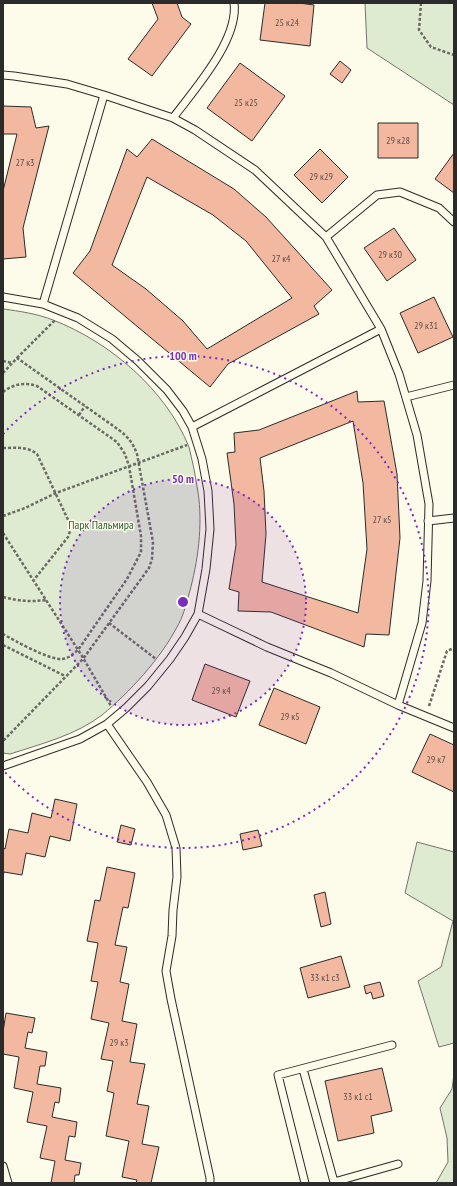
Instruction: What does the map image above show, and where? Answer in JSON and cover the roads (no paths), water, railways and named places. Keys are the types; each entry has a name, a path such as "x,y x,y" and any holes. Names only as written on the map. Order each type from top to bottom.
{"lane":[{"path":"173,118 223,48 232,26 234,3"},
{"path":"3,75 67,84 173,118 195,130 255,170 326,237 381,329 399,374 417,435 429,504 427,581 422,623 398,705"},
{"path":"43,304 104,95"},
{"path":"326,237 377,195 400,192 439,208 454,222"},
{"path":"3,297 43,304 78,318 112,339 138,361 167,390 183,411 192,427 202,459 208,491 210,529 206,569 198,614 185,637 148,686 107,724 80,739 3,766"},
{"path":"192,427 381,329"},
{"path":"406,397 454,385"},
{"path":"428,521 454,518"},
{"path":"198,614 267,648 331,673 398,705 454,728"},
{"path":"107,724 147,782 166,815 176,848 177,877 172,936 166,971 210,1183"},
{"path":"305,1183 278,1075 392,1046"},
{"path":"303,1069 334,1182 398,1164"},
{"path":"3,1166 8,1183"}],"park label":[{"name":"Парк Пальмира","path":"101,525"}]}
